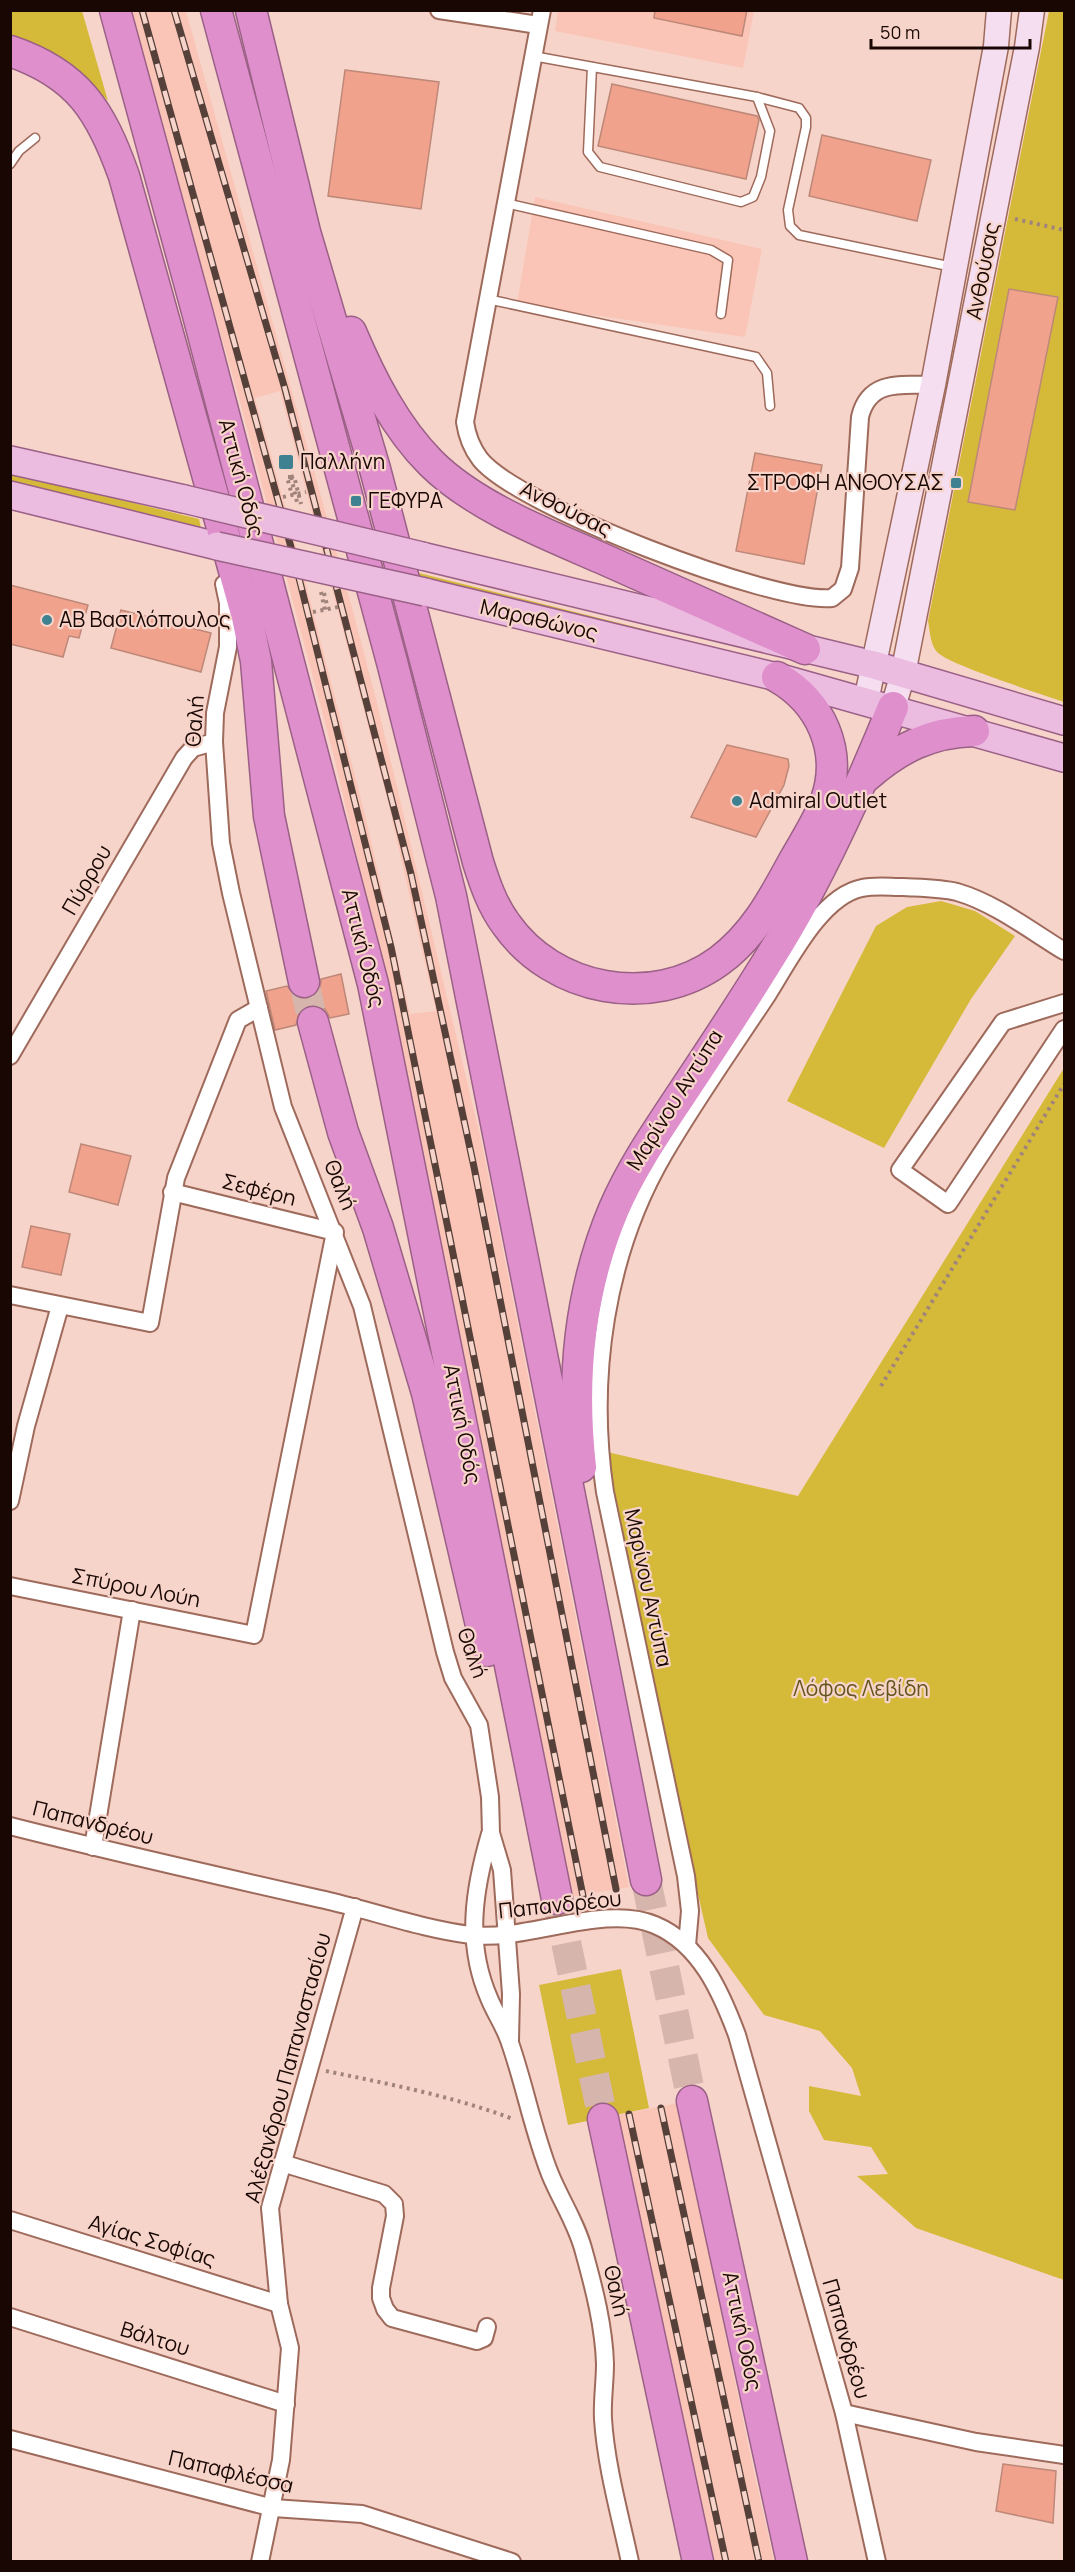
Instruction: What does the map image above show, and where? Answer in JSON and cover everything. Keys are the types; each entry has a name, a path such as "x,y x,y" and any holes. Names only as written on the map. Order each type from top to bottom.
{"highway":[{"name":"Αττική Οδός","path":"115,10 198,315 373,984 557,1899 506,1736 427,1393 412,1338 378,1228 343,1132 313,1022"},
{"path":"216,10 389,651 451,896 646,1880"},
{"path":"250,10 278,114 305,232 375,469 478,862 497,910 526,947 551,967 582,981 614,987 650,988 681,981 706,969 742,941 772,902 818,817 825,801 831,773 829,742 821,720 806,697 777,677"},
{"path":"10,51 39,61 68,81 92,107 110,138 124,176 248,617 256,661 269,816 304,982"},
{"path":"278,114 345,317 371,378 404,429 431,463 459,486 549,535 805,649"},
{"path":"610,1705 604,1633 577,1418 578,1353 584,1306 594,1267 615,1208 634,1170 788,928 865,778 880,704"},
{"path":"865,778 891,756 914,743 948,733 975,732"},
{"name":"Αττική Οδός","path":"692,2101 792,2562"},
{"path":"603,2119 698,2562"}],"main road":[{"name":"Μαραθώνος","path":"10,460 184,499 874,665 1065,721"},
{"name":"Μαραθώνος","path":"10,495 217,546 425,592 777,677 880,704 1065,758"}],"street":[{"path":"439,10 540,18"},
{"name":"Ανθούσας","path":"880,704 874,665 933,385 996,46 999,10"},
{"name":"Ανθούσας","path":"880,704 903,674 1032,10"},
{"name":"Ανθούσας","path":"540,18 465,422 467,438 481,460 537,498 591,525 703,568 798,597 817,600 832,598 843,589 850,568 861,417 864,403 875,392 888,387 933,385"},
{"name":"Θαλή","path":"217,546 228,603 228,647 217,701 214,742 221,843 284,1107 335,1232 362,1306 445,1652 453,1678 479,1725 490,1797 491,1833 502,1870 512,1994 510,2041"},
{"name":"Πύρρου","path":"10,1056 184,758 193,748 214,742"},
{"name":"Μαρίνου Αντύπα","path":"687,1945 690,1911 686,1876 605,1492 598,1448 599,1363 604,1328 610,1296 640,1201 664,1154 811,927 847,892 863,887 957,892 982,903 1065,951"},
{"path":"1065,1003 1003,1022 900,1170 948,1204 1065,1029"},
{"path":"10,1295 150,1323 172,1192 238,1020 259,1008"},
{"name":"Σεφέρη","path":"172,1192 335,1232"},
{"name":"Σπύρου Λούη","path":"10,1586 254,1635 335,1232"},
{"path":"10,1501 26,1426 60,1306"},
{"path":"93,1847 132,1611"},
{"name":"Παπανδρέου","path":"10,1826 472,1935 506,1934 617,1919 652,1923 670,1932 687,1945 706,1970 725,2003 737,2035 844,2413 877,2562"},
{"name":"Θαλή","path":"491,1833 480,1869 472,1935 478,1968 488,1997 510,2041 550,2174 574,2220 601,2325 605,2364 603,2418 609,2464 630,2562"},
{"name":"Αλέξανδρου Παπαναστασίου","path":"260,2562 273,2508 281,2460 290,2348 279,2304 270,2208 355,1907"},
{"path":"282,2163 384,2194 394,2204 395,2216 381,2288 385,2309 392,2318 477,2341 484,2338 487,2327"},
{"name":"Αγίας Σοφίας","path":"10,2220 279,2304"},
{"name":"Βάλτου","path":"10,2318 286,2404"},
{"path":"844,2413 976,2442 1065,2455"},
{"name":"Παπαφλέσσα","path":"10,2439 273,2508 362,2514 512,2562"}],"lane":[{"path":"533,56 757,97 799,108 806,118 788,210 790,226 799,235 955,268"},
{"path":"592,67 588,152 600,167 741,202 753,196 761,177 770,131 757,97"},
{"path":"10,164 19,151 35,138"},
{"path":"505,202 711,250 728,260 721,314"},
{"path":"487,299 756,357 767,373 770,406"}],"path":[{"path":"994,215 1065,230"},
{"path":"292,495 288,477 294,476 298,493"},
{"path":"283,497 306,492"},
{"path":"314,612 338,607"},
{"path":"881,1386 1065,1084"},
{"path":"310,2067 450,2099 534,2127"}],"shaded area":[{"path":"129,11 186,11 351,604 376,699 482,1144 629,1887 571,1897 515,1631 453,1304 395,1018 334,757 240,402","holes":["280,391 389,806 436,1011 410,1014 366,819 299,557 255,398"]},
{"path":"558,11 754,11 743,68 555,31"},
{"path":"535,197 762,249 745,337 517,304"},
{"path":"678,2103 774,2561 712,2561 617,2115"}],"green space":[{"path":"10,11 82,11 108,101 76,70 52,53 11,37"},
{"path":"1049,11 1064,11 1064,702 945,658 937,652 933,645 928,621"},
{"path":"11,473 199,519 201,528 11,481"},
{"path":"419,573 651,631 640,631 421,583"},
{"path":"941,901 975,911 1015,936 971,999 884,1148 787,1101 876,926 907,907"},
{"name":"Λόφος Λεβίδη","path":"1064,1068 1064,2280 916,2228 857,2176 888,2174 871,2147 824,2140 809,2111 809,2086 861,2096 852,2068 820,2031 764,2015 708,1938 646,1666 607,1452 798,1496"},
{"path":"621,1969 649,2108 568,2125 539,1985"}],"building":[{"path":"655,10 747,10 742,36 654,18"},
{"path":"345,70 439,82 421,209 328,196"},
{"path":"612,84 757,116 759,120 746,179 598,146"},
{"path":"822,135 931,160 917,221 809,196"},
{"path":"1009,289 1058,297 1015,510 968,502"},
{"path":"755,453 822,465 804,564 736,551"},
{"name":"ΑΒ Βασιλόπουλος","path":"10,585 88,605 79,638 69,636 63,657 10,644"},
{"path":"121,610 211,633 201,672 111,648"},
{"name":"Admiral Outlet","path":"727,745 788,759 789,766 784,785 756,837 691,817"},
{"path":"341,974 349,1014 330,1018 325,1009 309,1005 300,1010 296,1025 275,1030 266,991 287,986 298,998 308,999 320,988 321,979"},
{"path":"81,1144 131,1156 118,1205 69,1192"},
{"path":"31,1226 70,1234 61,1275 22,1267"},
{"path":"1003,2464 1056,2471 1053,2523 996,2511"}],"tunnel":[{"path":"304,982 313,1022"},
{"path":"646,1880 692,2101"},
{"path":"557,1899 603,2119"}],"railway":[{"path":"142,10 294,558 391,947 583,1896"},
{"path":"174,10 285,389 411,874 474,1167 616,1889"},
{"path":"661,2108 759,2562"},
{"path":"629,2114 726,2562"}],"place":[{"name":"Παλλήνη","path":"286,462"},
{"name":"ΣΤΡΟΦΗ ΑΝΘΟΥΣΑΣ","path":"956,483"},
{"name":"ΓΕΦΥΡΑ","path":"356,501"},
{"name":"ΑΒ Βασιλόπουλος","path":"47,620"},
{"name":"Admiral Outlet","path":"737,801"}]}
